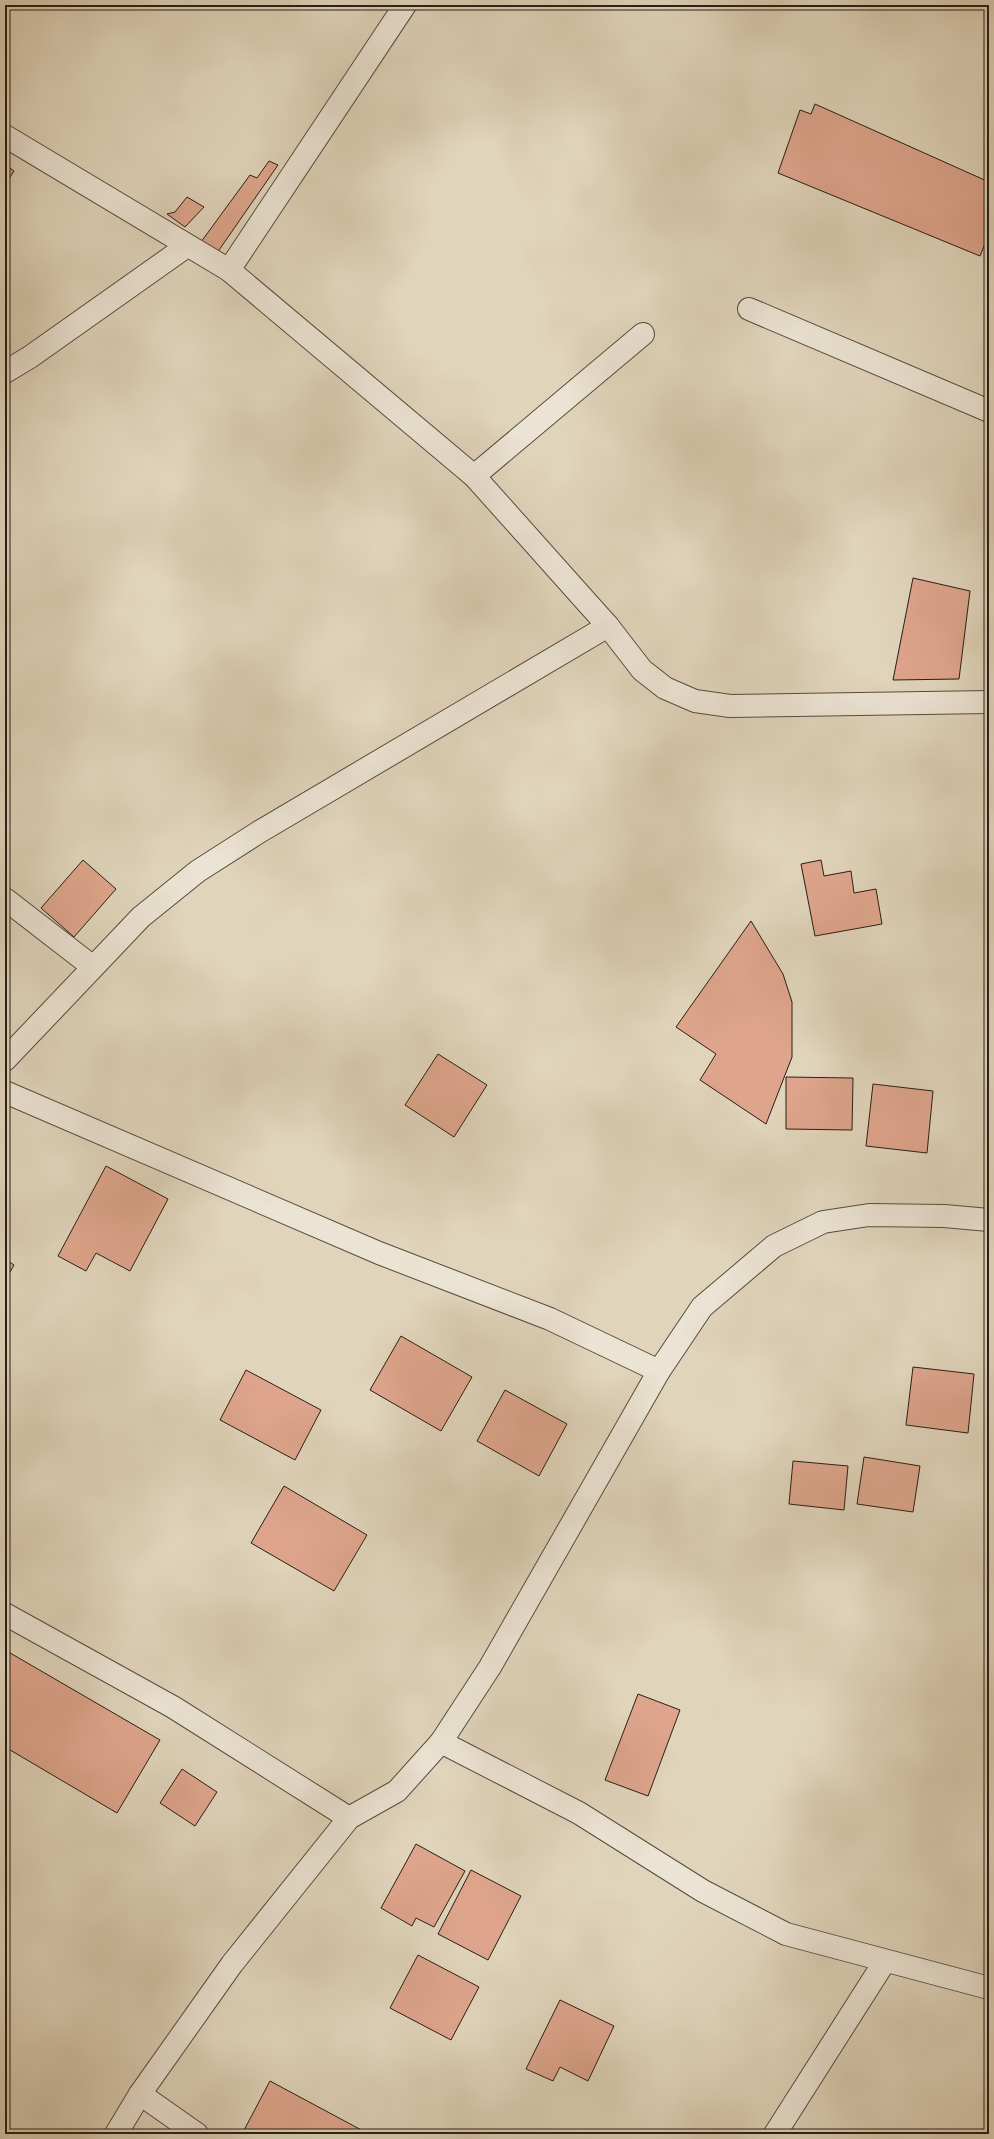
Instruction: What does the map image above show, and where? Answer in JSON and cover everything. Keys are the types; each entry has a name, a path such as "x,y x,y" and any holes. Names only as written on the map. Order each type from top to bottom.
{"street":[{"path":"229,270 405,5"},
{"path":"5,136 229,270 474,476 608,626 642,670 665,688 695,701 730,706 989,702"},
{"path":"5,372 30,357 187,246"},
{"path":"749,309 989,411"},
{"path":"474,476 643,334"},
{"path":"5,1060 141,917 198,871 259,832 608,626"},
{"path":"5,899 93,967"},
{"path":"5,1092 379,1253 550,1319 659,1371"},
{"path":"116,2134 140,2094 232,1964 349,1818 397,1791 441,1742 490,1666 659,1371 702,1307 774,1246 823,1222 869,1214 944,1216 989,1220"},
{"path":"5,1614 173,1707 349,1818"},
{"path":"441,1742 579,1813 703,1891 786,1934 989,1988"},
{"path":"775,2134 884,1961"},
{"path":"140,2094 197,2134"}],"building":[{"path":"815,104 989,182 989,234 980,256 778,173 800,110 811,114"},
{"path":"269,161 278,165 217,253 201,242 250,175 257,178"},
{"path":"5,165 14,171 5,185"},
{"path":"187,197 204,207 185,227 167,214 175,212"},
{"path":"913,578 970,591 959,679 893,680"},
{"path":"83,860 116,889 74,937 41,908"},
{"path":"821,860 824,876 851,871 854,893 876,889 882,924 815,936 801,864"},
{"path":"751,921 783,974 792,1002 792,1057 766,1124 700,1080 716,1054 676,1027"},
{"path":"438,1054 487,1085 454,1137 405,1105"},
{"path":"786,1077 853,1078 852,1130 786,1129"},
{"path":"873,1084 933,1091 927,1153 866,1146"},
{"path":"106,1166 168,1199 130,1271 96,1253 86,1271 58,1256"},
{"path":"5,1259 14,1265 5,1281"},
{"path":"401,1336 472,1377 441,1431 370,1390"},
{"path":"913,1367 974,1374 968,1433 906,1425"},
{"path":"246,1370 321,1410 295,1460 220,1420"},
{"path":"505,1390 567,1424 539,1476 477,1441"},
{"path":"864,1457 920,1466 913,1512 857,1504"},
{"path":"793,1461 848,1466 844,1510 789,1504"},
{"path":"284,1486 367,1535 334,1591 251,1543"},
{"path":"5,1650 160,1740 117,1813 5,1747"},
{"path":"638,1694 680,1710 648,1796 605,1780"},
{"path":"182,1769 217,1792 195,1826 160,1803"},
{"path":"416,1844 465,1871 434,1927 416,1918 412,1926 381,1908"},
{"path":"471,1870 521,1896 488,1960 438,1934"},
{"path":"418,1955 479,1987 451,2040 390,2008"},
{"path":"560,2000 614,2026 588,2081 560,2067 553,2081 526,2069"},
{"path":"270,2081 367,2133 367,2134 242,2134"}]}
